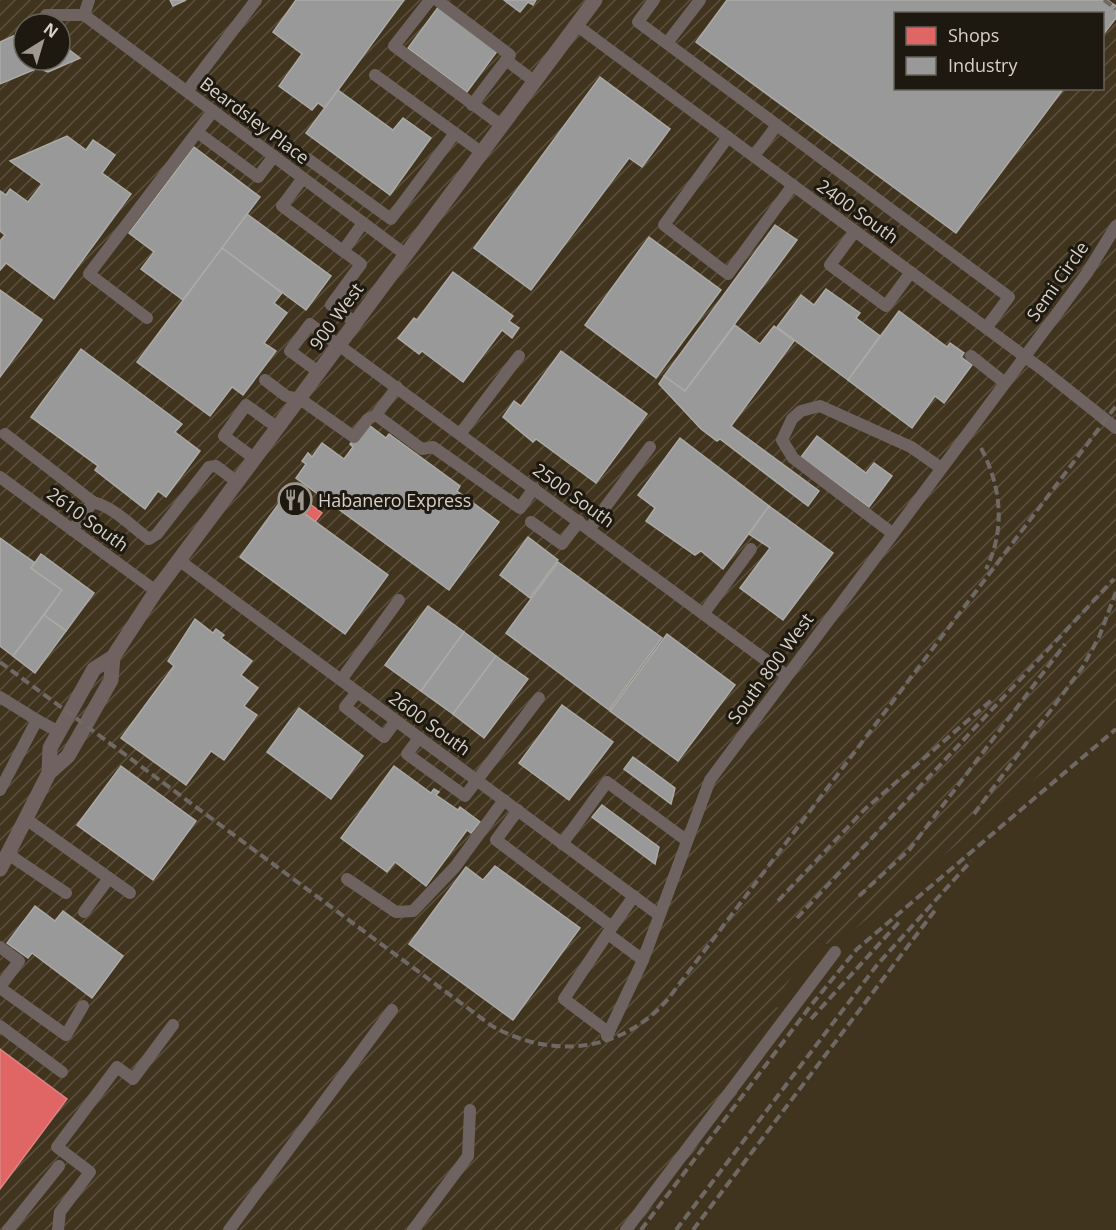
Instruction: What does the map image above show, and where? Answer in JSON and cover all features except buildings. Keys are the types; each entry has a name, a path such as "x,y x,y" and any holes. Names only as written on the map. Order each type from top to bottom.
{"main road":[{"name":"900 West","path":"49,773 50,748 94,669 113,657 156,591 320,373 405,254 594,0"},
{"name":"900 West","path":"3,862 49,773 68,756 111,680 113,657"}],"street":[{"path":"72,15 84,15 89,0"},
{"path":"187,91 256,0"},
{"path":"430,0 394,46 501,125"},
{"path":"437,0 510,55 472,105"},
{"path":"654,0 638,22 1009,297 986,328"},
{"path":"667,43 700,0"},
{"name":"Beardsley Place","path":"84,15 405,254"},
{"name":"2400 South","path":"576,25 1025,357 1116,428"},
{"path":"506,60 534,81"},
{"path":"375,75 481,152"},
{"path":"147,318 89,274 213,111"},
{"path":"754,156 777,125"},
{"path":"197,132 258,177 274,156"},
{"path":"308,159 391,219 455,133"},
{"path":"728,137 664,225 728,274 793,186"},
{"path":"303,178 282,206 361,264 331,305 356,323"},
{"path":"343,251 363,223"},
{"name":"Semi Circle","path":"1025,357 1087,273 1116,226"},
{"path":"855,231 830,265 849,279 886,306 911,272"},
{"name":"2500 South","path":"320,373 290,351 310,324 786,675"},
{"path":"460,434 519,356"},
{"path":"971,356 1005,383"},
{"name":"South 800 West","path":"610,930 564,999 607,1034 642,960 710,780 1025,357"},
{"path":"265,380 285,396 300,399 354,437 368,419 376,415 397,387"},
{"path":"255,459 224,436 246,405 278,428"},
{"path":"892,533 793,458 782,440 792,419 801,411 820,406 911,447 941,468"},
{"path":"376,415 422,449 434,447 520,508 534,488"},
{"path":"5,434 93,502 107,506 118,517 149,539 157,534 209,466 216,466 237,482"},
{"path":"531,522 562,544 584,525 650,447"},
{"name":"2610 South","path":"0,477 156,591"},
{"path":"72,530 93,502"},
{"path":"704,614 751,549"},
{"name":"2600 South","path":"180,561 659,915"},
{"path":"341,680 399,600"},
{"path":"357,692 345,707 384,737 396,721"},
{"path":"0,697 59,732"},
{"path":"419,738 407,754 465,796 539,698"},
{"path":"0,790 37,720"},
{"path":"562,844 607,782 686,840"},
{"path":"347,879 396,912 413,911 455,867 504,800"},
{"path":"518,810 496,840 610,930 642,960"},
{"path":"26,819 130,893"},
{"path":"3,862 66,893"},
{"path":"84,912 109,878"},
{"path":"610,930 634,896"},
{"path":"0,947 19,961 0,988 66,1035 83,1006"},
{"path":"626,1230 835,952"},
{"path":"229,1230 392,1010"},
{"path":"58,1230 60,1212 90,1172 57,1147 117,1067 133,1079 173,1025"},
{"path":"0,1026 62,1072"},
{"path":"413,1230 468,1156 470,1110"},
{"path":"9,1230 59,1166"}],"shaded area":[{"path":"0,0 1116,0 1116,712 832,948 820,939 773,1002 778,1008 723,1083 738,1094 635,1230 0,1230"},
{"path":"1116,712 1116,1230 635,1230 738,1095 723,1083 778,1009 772,1002 820,939 832,948"}],"railway":[{"path":"1104,0 1116,9"},
{"path":"0,662 492,1026 515,1037 539,1044 586,1045 608,1040 650,1017 668,999 1116,406"},
{"path":"981,448 993,477 998,508 996,539 986,569"},
{"path":"797,918 1114,579"},
{"path":"974,814 1082,668 1099,637 1116,592"},
{"path":"859,896 909,850 1065,644"},
{"path":"778,901 865,809 994,698"},
{"path":"641,1230 812,1004 857,949 1116,729"},
{"path":"676,1230 877,965 971,861"},
{"path":"693,1230 936,909"},
{"path":"811,1019 900,921"}],"place":[{"name":"Habanero Express","path":"295,500"}]}
